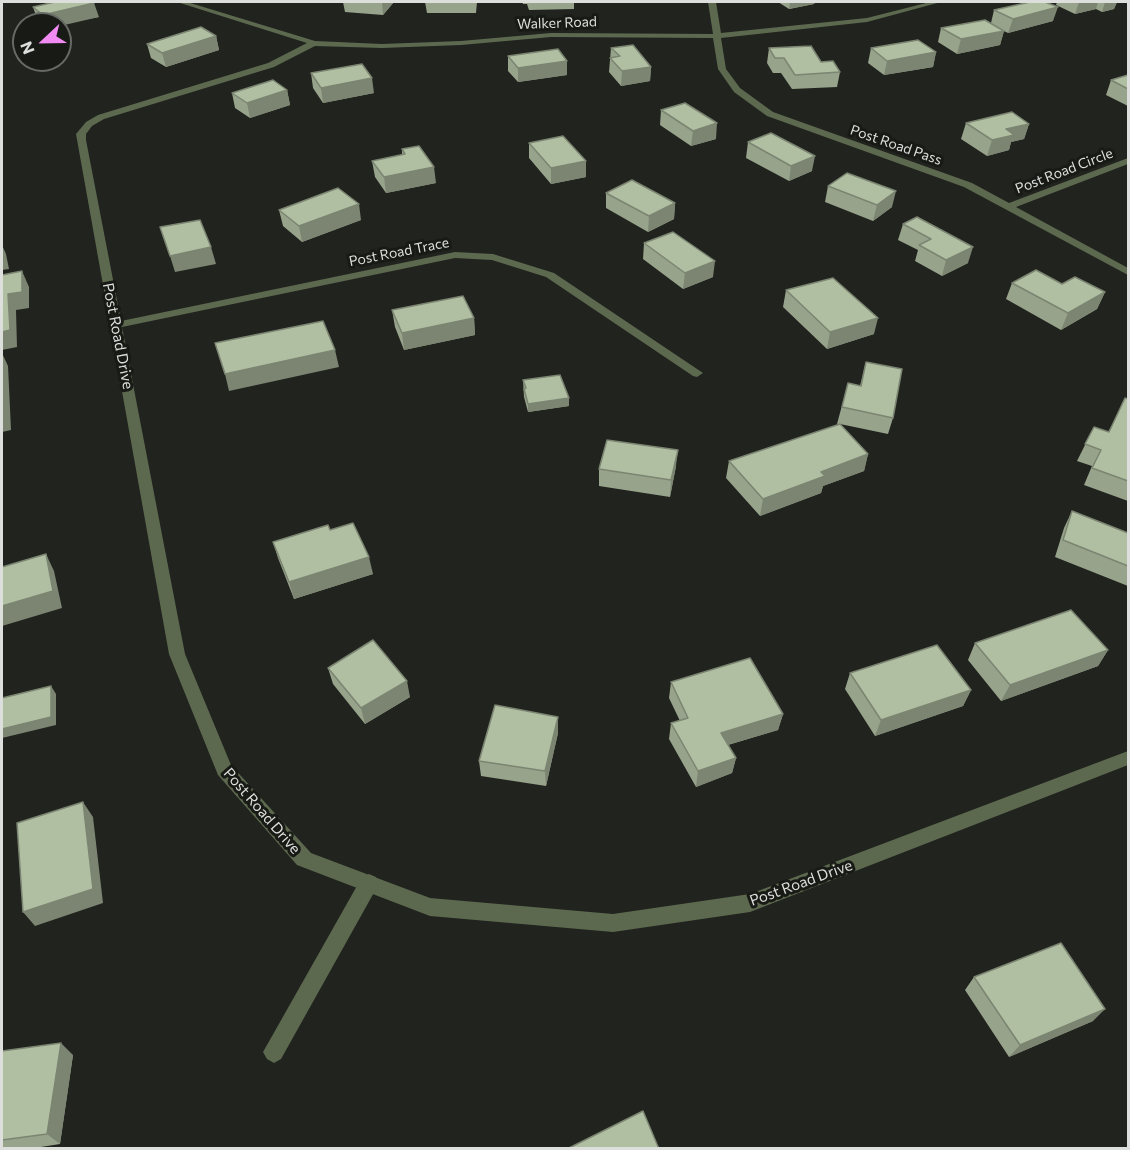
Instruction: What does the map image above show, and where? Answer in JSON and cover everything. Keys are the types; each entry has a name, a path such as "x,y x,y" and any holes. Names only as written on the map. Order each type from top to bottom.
{"street":[{"name":"Walker Road","path":"182,2 314,43 382,46 461,43 551,35 716,36 867,20 937,2"},
{"name":"Post Road Pass","path":"712,2 722,69 738,90 770,114 919,166 1010,206 1128,272"},
{"name":"Post Road Drive","path":"314,43 271,64 123,108 89,123 81,134 177,654 224,770 304,859 430,907 613,923 750,903 1128,758"},
{"name":"Post Road Circle","path":"1010,206 1128,160"},
{"name":"Post Road Trace","path":"116,325 455,255 492,257 550,275 697,373"},
{"path":"274,1052 369,883"}],"building":[{"path":"55,2 94,3 56,12 39,12 33,7"},
{"path":"1030,2 1045,2 1058,7 1013,19 994,10"},
{"path":"985,20 1004,31 961,39 941,28"},
{"path":"201,27 216,36 162,53 147,44"},
{"path":"918,40 936,52 887,61 871,48"},
{"path":"633,45 651,67 622,71 610,58 620,56 611,48"},
{"path":"811,46 821,62 833,61 840,72 795,75 784,58 775,58 769,48"},
{"path":"558,49 567,61 518,68 508,56"},
{"path":"362,64 372,78 321,88 311,73"},
{"path":"1128,75 1128,89 1111,80"},
{"path":"273,80 287,90 247,103 232,93"},
{"path":"685,103 717,123 693,131 661,110"},
{"path":"1012,112 1029,124 1006,129 1014,135 992,140 966,123"},
{"path":"771,133 815,156 791,166 748,142"},
{"path":"563,136 586,161 551,168 529,143"},
{"path":"419,146 434,167 384,177 372,161 405,154 402,149"},
{"path":"847,173 896,191 877,205 828,186"},
{"path":"632,180 675,203 649,216 606,193"},
{"path":"338,188 359,204 299,226 279,210"},
{"path":"917,217 973,247 946,260 919,245 931,239 903,224"},
{"path":"200,220 211,247 170,256 160,227"},
{"path":"673,232 715,261 685,273 644,243"},
{"path":"1036,270 1062,284 1075,277 1105,292 1068,313 1012,283"},
{"path":"22,271 22,292 8,294 10,330 2,332 2,275"},
{"path":"833,278 878,318 830,332 786,290"},
{"path":"463,296 474,318 402,333 392,310"},
{"path":"323,321 335,350 225,374 215,343"},
{"path":"866,362 902,369 893,418 842,407 848,383 861,386"},
{"path":"560,375 569,398 528,404 523,380"},
{"path":"1125,398 1128,399 1128,481 1092,468 1101,450 1085,444 1094,427 1109,432"},
{"path":"840,424 868,454 821,472 825,476 763,499 729,461"},
{"path":"607,440 678,450 671,480 599,469"},
{"path":"1072,511 1128,533 1128,566 1063,540"},
{"path":"353,523 369,557 289,582 273,542 328,525 330,530"},
{"path":"46,554 53,591 2,606 2,567"},
{"path":"1071,610 1108,650 1010,685 975,643"},
{"path":"373,640 407,681 361,708 328,668"},
{"path":"937,645 971,690 881,720 850,673"},
{"path":"750,658 783,714 721,733 736,758 698,771 671,723 688,718 671,682"},
{"path":"51,686 51,717 2,729 2,698"},
{"path":"495,705 558,717 545,771 479,761"},
{"path":"83,802 93,889 23,912 17,823"},
{"path":"1061,943 1105,1009 1020,1045 974,977"},
{"path":"61,1043 47,1134 2,1140 2,1051"},
{"path":"643,1111 659,1149 567,1149"}]}
